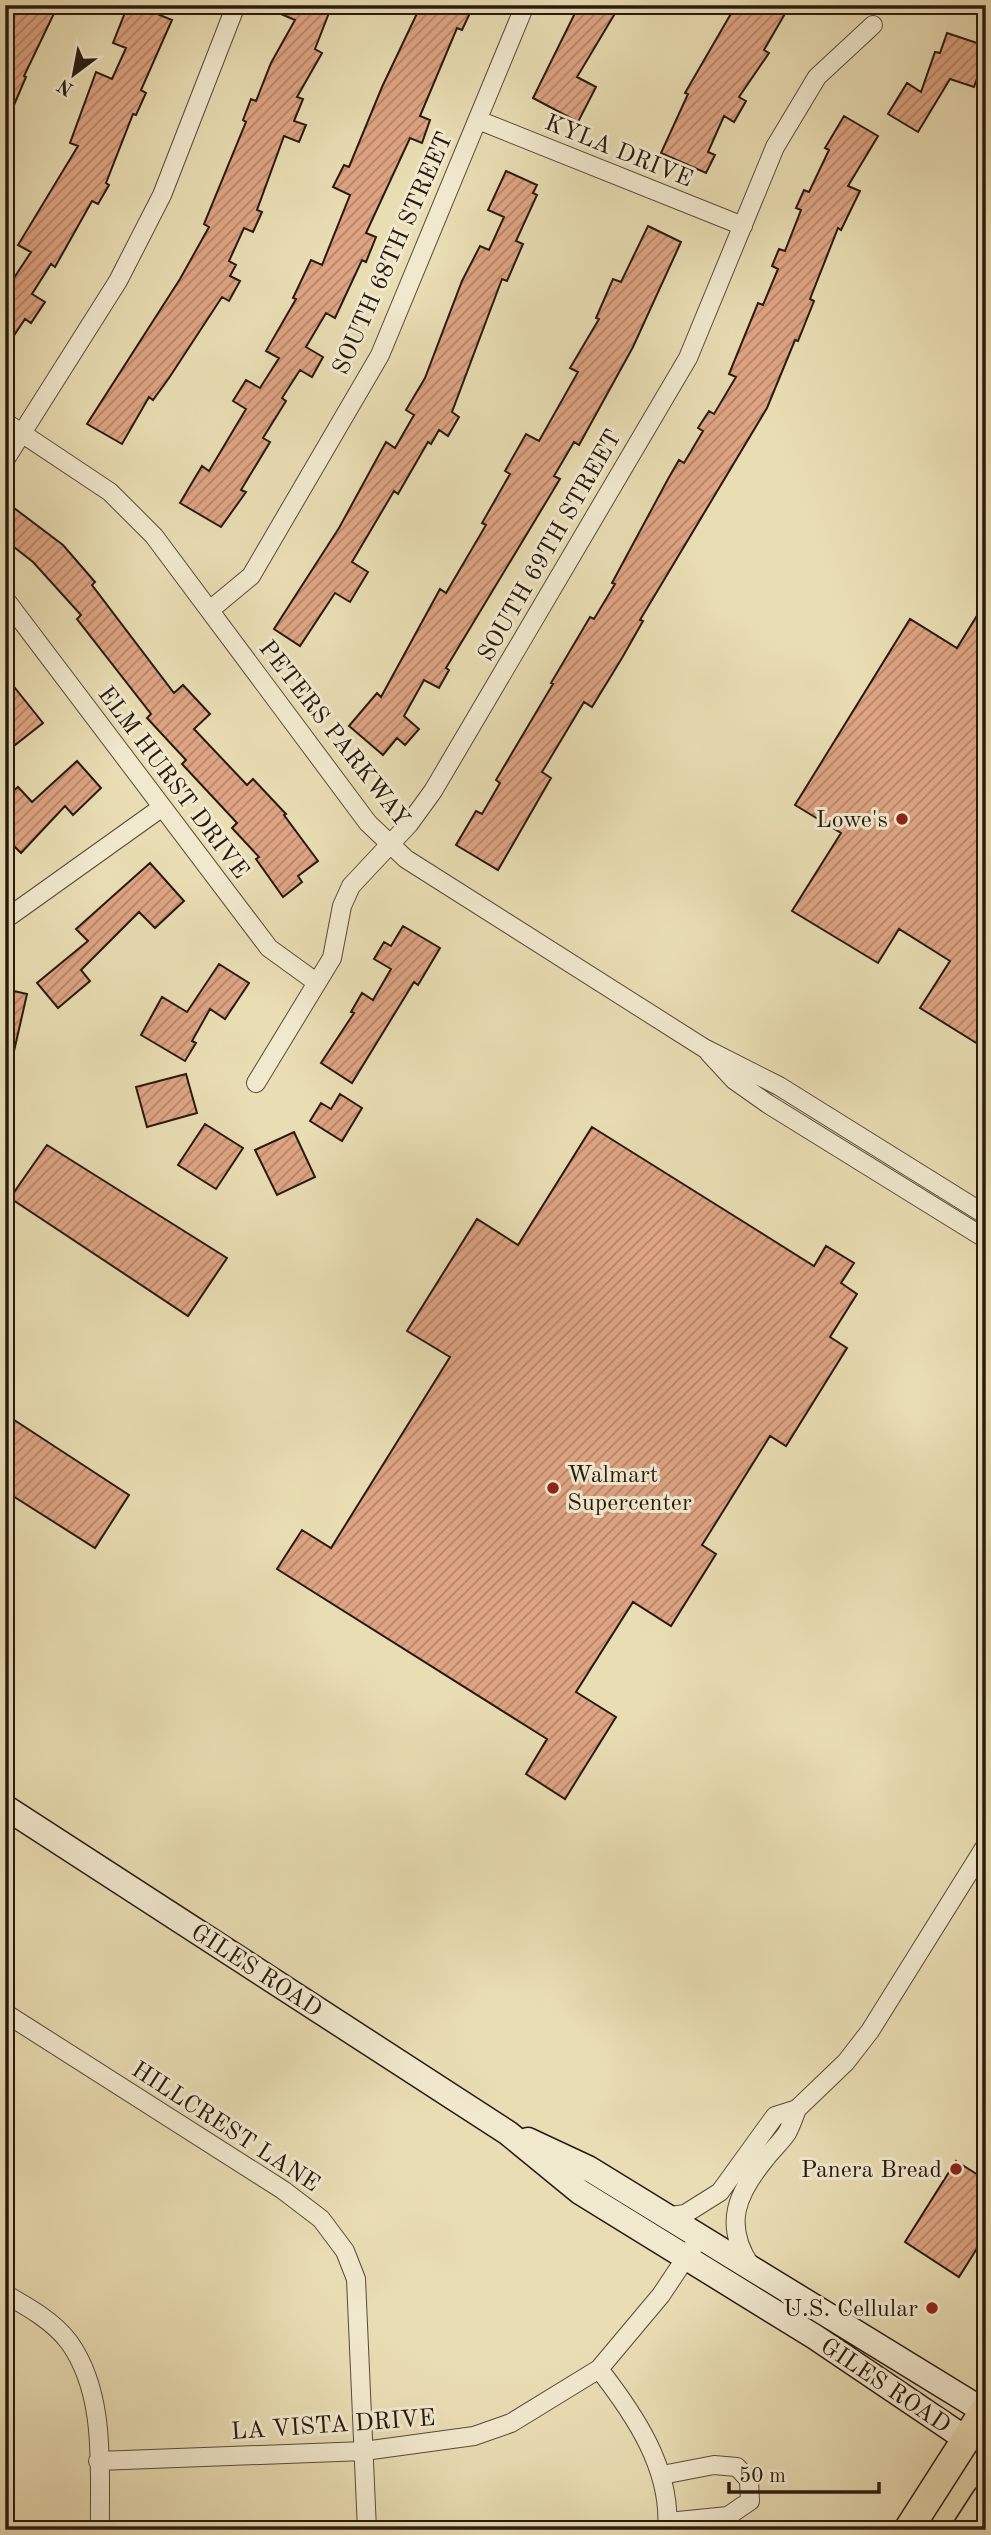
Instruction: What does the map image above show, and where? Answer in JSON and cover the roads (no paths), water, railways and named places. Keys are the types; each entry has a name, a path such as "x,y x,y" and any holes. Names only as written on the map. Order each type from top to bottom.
{"main road":[{"path":"908,2530 976,2446 985,2410"},
{"path":"967,2530 986,2499"}],"street":[{"path":"5,460 118,281 162,195 236,5"},
{"name":"SOUTH 68TH STREET","path":"210,610 251,576 380,355 525,5"},
{"name":"SOUTH 69TH STREET","path":"256,1083 331,958 345,896 358,875 423,808 688,358 775,147 817,78 873,25"},
{"name":"KYLA DRIVE","path":"478,120 743,226"},
{"name":"PETERS PARKWAY","path":"5,422 110,492 154,536 368,824 388,844 422,872 704,1048"},
{"name":"ELM HURST DRIVE","path":"5,599 269,948 316,982"},
{"path":"7,918 161,808"},
{"path":"704,1048 743,1065 779,1086 986,1215"},
{"path":"704,1048 734,1080 768,1104 986,1239"},
{"name":"GILES ROAD","path":"5,1807 508,2133 580,2192 686,2260 815,2337 976,2446"},
{"path":"756,2274 738,2247 734,2228 736,2211 747,2185 786,2134 797,2109 846,2062 870,2031 986,1845"},
{"name":"HILLCREST LANE","path":"5,2013 283,2190 321,2219 345,2251 356,2278 367,2530"},
{"path":"664,2217 685,2214 720,2192 775,2116 797,2109"},
{"name":"GILES ROAD","path":"508,2133 541,2144 588,2168 756,2274 985,2410"},
{"name":"LA VISTA DRIVE","path":"98,2461 364,2451 425,2444 486,2432 546,2404 599,2369 661,2295 699,2238"},
{"path":"5,2294 43,2316 69,2343 96,2407 100,2530"},
{"path":"599,2369 631,2410 662,2476 667,2526 728,2516 750,2501 749,2480 737,2467 714,2465 662,2476"}],"place":[{"name":"Lowe's","path":"902,819"},
{"name":"Walmart Supercenter","path":"553,1488"},
{"name":"Panera Bread","path":"956,2169"},
{"name":"U.S. Cellular","path":"932,2308"}]}
